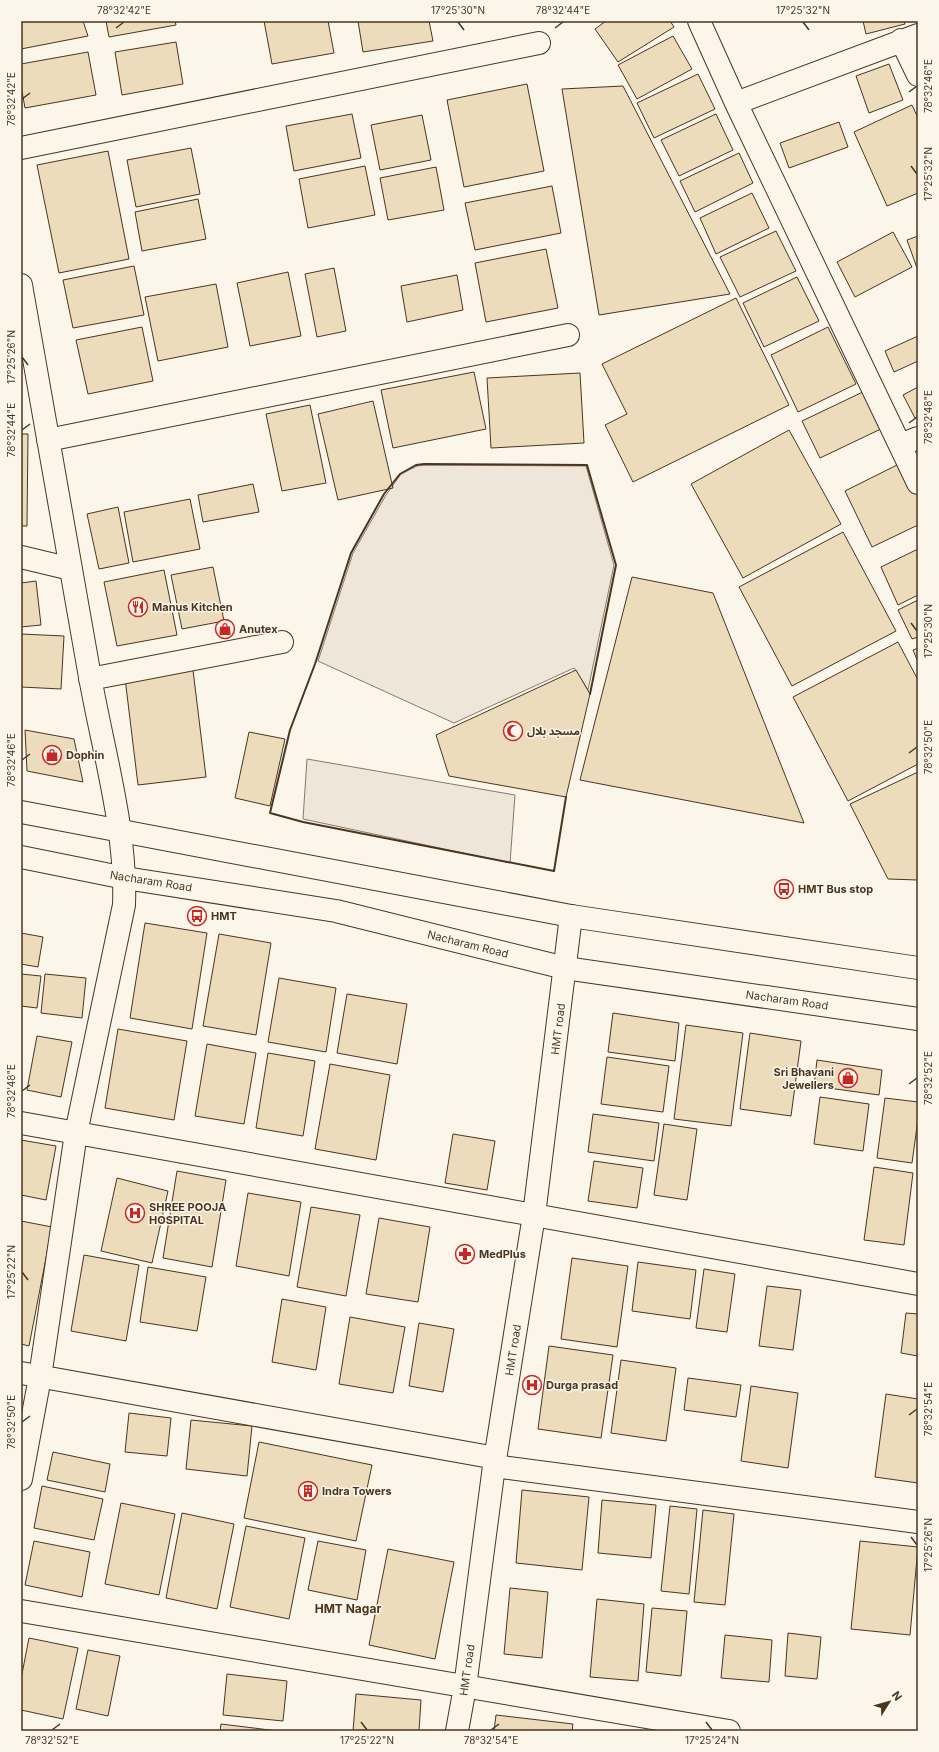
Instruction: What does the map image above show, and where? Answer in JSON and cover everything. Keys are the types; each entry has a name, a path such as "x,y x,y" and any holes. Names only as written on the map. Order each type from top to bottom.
{"street":[{"path":"699,21 736,102 909,441 918,483"},
{"path":"736,102 910,38 918,75"},
{"path":"21,148 539,43"},
{"path":"21,285 90,679 119,829 125,878 124,905 76,1133 30,1375 21,1479"},
{"path":"48,440 568,335"},
{"path":"21,557 71,569"},
{"path":"90,679 282,642"},
{"path":"21,812 119,829 571,916 918,968"},
{"name":"Nacharam Road","path":"21,857 125,878 336,911 565,968 918,1019"},
{"name":"HMT road","path":"457,1731 465,1687 495,1462 534,1215 571,916"},
{"path":"21,1123 918,1284"},
{"path":"30,1375 495,1462 918,1522"},
{"path":"21,1611 728,1731"}],"shaded area":[{"path":"417,466 586,466 614,565 588,690 574,668 454,723 318,661 353,553 386,495 401,474"},
{"path":"307,759 515,795 510,863 303,819"}],"building":[{"path":"21,21 83,21 88,36 21,49"},
{"path":"106,21 175,21 176,25 109,37"},
{"path":"264,21 328,21 334,53 272,64"},
{"path":"358,21 429,21 433,41 363,52"},
{"path":"606,21 670,21 674,27 618,62 595,29"},
{"path":"863,21 904,21 905,24 866,34"},
{"path":"673,36 692,69 637,99 618,65"},
{"path":"176,42 183,84 122,95 115,52"},
{"path":"88,52 96,95 25,108 21,86 21,64"},
{"path":"889,64 903,100 869,113 856,76"},
{"path":"698,74 715,109 654,138 637,103"},
{"path":"527,84 544,171 464,187 447,100"},
{"path":"623,86 730,294 599,315 562,89"},
{"path":"912,105 918,118 918,193 887,206 854,132"},
{"path":"352,114 361,158 294,171 286,126"},
{"path":"716,114 733,150 679,176 661,140"},
{"path":"422,115 431,160 380,170 371,125"},
{"path":"839,122 848,147 789,168 780,143"},
{"path":"191,148 200,194 136,207 127,160"},
{"path":"108,151 129,259 59,273 37,165"},
{"path":"739,153 753,183 695,212 680,181"},
{"path":"365,166 375,215 308,228 299,179"},
{"path":"436,167 444,210 388,220 380,178"},
{"path":"552,186 561,233 475,250 465,203"},
{"path":"752,193 769,228 716,254 700,218"},
{"path":"198,199 206,239 142,251 135,212"},
{"path":"776,231 796,271 740,297 720,257"},
{"path":"893,232 912,267 855,297 837,262"},
{"path":"918,236 918,267 917,268 907,240"},
{"path":"546,249 558,308 486,322 475,263"},
{"path":"134,266 144,315 73,328 63,280"},
{"path":"334,268 346,331 317,337 305,274"},
{"path":"288,272 301,336 250,346 237,283"},
{"path":"457,275 463,310 407,322 401,286"},
{"path":"797,277 819,321 764,347 743,303"},
{"path":"216,284 228,347 158,361 145,297"},
{"path":"736,298 789,405 633,482 605,425 627,414 602,364"},
{"path":"142,327 153,381 88,394 76,340"},
{"path":"828,327 856,384 798,412 771,355"},
{"path":"918,336 918,361 894,372 885,351"},
{"path":"474,372 486,429 393,448 381,390"},
{"path":"580,373 584,443 491,448 487,378"},
{"path":"918,387 918,417 915,418 903,395"},
{"path":"867,390 885,427 820,458 802,421"},
{"path":"373,401 393,488 338,500 318,414"},
{"path":"310,405 326,483 282,491 266,414"},
{"path":"789,430 841,524 743,578 691,484"},
{"path":"21,434 28,434 27,526 21,526"},
{"path":"903,462 918,494 918,525 872,547 845,491"},
{"path":"253,484 259,512 203,522 198,495"},
{"path":"190,499 200,549 133,562 124,512"},
{"path":"118,507 129,563 99,569 87,514"},
{"path":"843,532 896,631 792,686 739,587"},
{"path":"918,549 918,595 898,605 881,567"},
{"path":"213,567 224,621 182,629 171,575"},
{"path":"164,570 177,635 117,646 104,582"},
{"path":"632,577 713,593 804,823 580,780"},
{"path":"36,581 41,625 21,627 21,583"},
{"path":"918,600 918,637 912,639 898,610"},
{"path":"21,634 64,636 61,689 21,687"},
{"path":"898,642 918,680 918,764 848,801 793,697"},
{"path":"918,648 918,662 913,650"},
{"path":"193,670 206,777 138,785 125,678"},
{"name":"مسجد بلال","path":"576,670 590,694 566,797 449,776 436,735"},
{"name":"Dophin","path":"25,730 74,739 83,782 27,771"},
{"path":"249,732 285,739 270,806 235,798"},
{"path":"918,772 918,880 888,879 850,804"},
{"path":"145,923 207,933 192,1029 130,1018"},
{"path":"21,933 43,937 38,967 21,964"},
{"path":"219,934 271,943 256,1035 203,1026"},
{"path":"21,974 41,976 37,1008 21,1006"},
{"path":"45,974 86,978 82,1018 41,1013"},
{"path":"279,978 336,988 326,1052 268,1042"},
{"path":"347,994 407,1004 397,1064 337,1053"},
{"path":"613,1013 679,1023 675,1061 608,1052"},
{"path":"686,1025 743,1033 731,1126 674,1119"},
{"path":"118,1029 187,1041 174,1120 105,1108"},
{"path":"750,1033 801,1041 791,1116 740,1109"},
{"path":"37,1036 72,1042 61,1097 27,1090"},
{"path":"207,1044 256,1053 244,1124 195,1116"},
{"path":"268,1053 315,1061 303,1136 256,1128"},
{"path":"607,1057 669,1066 663,1112 601,1104"},
{"name":"Sri Bhavani Jewellers","path":"817,1060 882,1070 879,1095 814,1086"},
{"path":"330,1064 390,1075 376,1160 315,1149"},
{"path":"820,1097 869,1104 863,1151 814,1144"},
{"path":"885,1098 918,1102 918,1119 912,1163 877,1158"},
{"path":"593,1114 659,1123 654,1161 588,1152"},
{"path":"664,1124 697,1129 687,1200 654,1195"},
{"path":"453,1134 495,1141 487,1190 445,1183"},
{"path":"21,1140 56,1146 46,1200 21,1195"},
{"path":"594,1161 643,1168 637,1208 588,1201"},
{"path":"874,1167 913,1173 904,1245 864,1240"},
{"path":"177,1171 226,1180 212,1267 163,1258"},
{"path":"117,1178 168,1191 152,1263 101,1251"},
{"path":"248,1193 301,1202 289,1276 236,1266"},
{"path":"311,1207 360,1215 346,1296 297,1287"},
{"path":"379,1218 430,1227 418,1302 366,1294"},
{"path":"21,1221 52,1227 29,1346 21,1344"},
{"path":"84,1255 139,1265 126,1341 71,1331"},
{"path":"572,1258 628,1266 617,1347 561,1339"},
{"path":"638,1262 696,1270 690,1319 632,1311"},
{"path":"148,1267 206,1277 197,1331 140,1322"},
{"path":"704,1269 735,1274 727,1332 696,1328"},
{"path":"767,1286 801,1290 793,1350 759,1346"},
{"path":"282,1299 326,1307 316,1370 272,1362"},
{"path":"906,1313 918,1314 918,1356 901,1353"},
{"path":"350,1317 405,1327 393,1393 339,1384"},
{"path":"419,1323 454,1329 443,1392 409,1386"},
{"path":"549,1346 613,1355 601,1438 538,1429"},
{"path":"621,1360 676,1368 666,1441 611,1433"},
{"path":"688,1378 741,1385 736,1417 684,1410"},
{"path":"751,1386 798,1393 788,1468 741,1461"},
{"path":"886,1394 918,1399 918,1483 875,1477"},
{"path":"129,1413 171,1418 167,1456 125,1452"},
{"path":"191,1420 252,1426 247,1476 186,1469"},
{"name":"Indra Towers","path":"259,1442 372,1465 356,1541 244,1518"},
{"path":"53,1452 110,1464 105,1492 47,1480"},
{"path":"42,1486 103,1499 94,1540 34,1528"},
{"path":"522,1490 589,1497 582,1570 516,1563"},
{"path":"602,1500 656,1505 651,1558 598,1553"},
{"path":"121,1503 175,1514 159,1595 105,1584"},
{"path":"670,1506 697,1509 689,1594 661,1591"},
{"path":"703,1510 734,1514 725,1605 694,1602"},
{"path":"182,1513 234,1524 217,1609 166,1598"},
{"path":"246,1526 305,1538 289,1619 230,1607"},
{"path":"34,1541 90,1552 82,1597 25,1585"},
{"path":"318,1541 366,1550 357,1600 308,1590"},
{"path":"860,1541 918,1547 910,1635 851,1629"},
{"path":"388,1549 454,1562 435,1659 369,1645"},
{"path":"510,1588 548,1592 542,1658 504,1654"},
{"path":"597,1599 644,1604 638,1681 590,1677"},
{"path":"652,1608 687,1611 681,1676 646,1672"},
{"path":"788,1633 821,1637 817,1679 785,1676"},
{"path":"725,1635 772,1640 769,1682 721,1678"},
{"path":"29,1638 78,1648 63,1719 21,1710 21,1679"},
{"path":"88,1650 120,1656 108,1716 76,1709"},
{"path":"227,1674 287,1681 283,1721 223,1715"},
{"path":"356,1694 421,1700 419,1731 353,1731"},
{"path":"496,1715 573,1724 572,1731 494,1731"},
{"path":"221,1724 278,1731 220,1731"}],"wall":[{"path":"566,797 554,871 303,822 270,813 290,730 315,664 351,553 384,494 400,474 416,465 587,465 616,565 590,694"}],"place":[{"name":"Manus Kitchen","path":"138,607"},
{"name":"Anutex","path":"225,629"},
{"name":"مسجد بلال","path":"513,731"},
{"name":"Dophin","path":"52,755"},
{"name":"HMT Bus stop","path":"784,889"},
{"name":"HMT","path":"197,916"},
{"name":"Sri Bhavani Jewellers","path":"848,1078"},
{"name":"SHREE POOJA HOSPITAL","path":"135,1213"},
{"name":"MedPlus","path":"465,1254"},
{"name":"Durga prasad","path":"532,1385"},
{"name":"Indra Towers","path":"308,1491"}],"district":[{"name":"HMT Nagar","path":"348,1608"}]}
